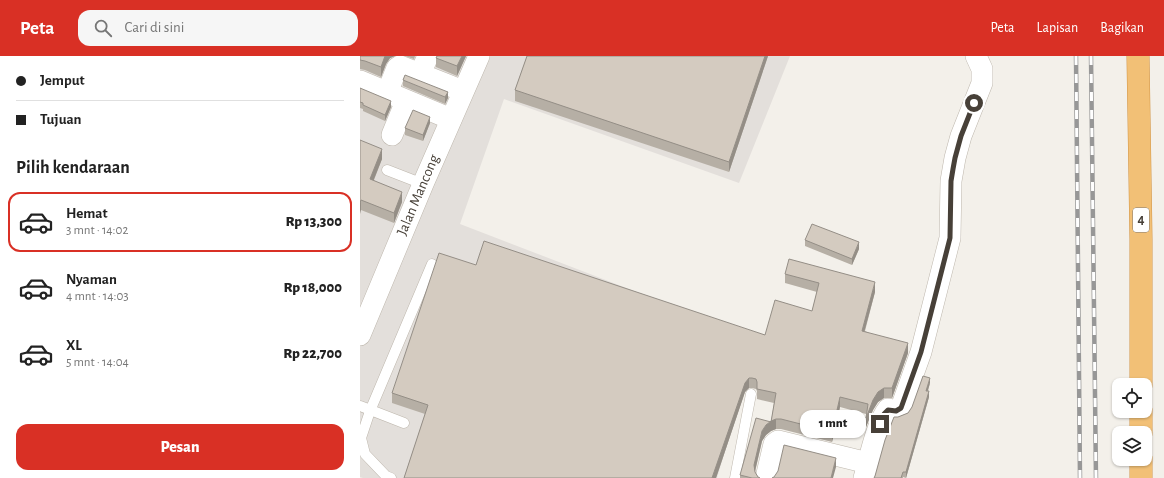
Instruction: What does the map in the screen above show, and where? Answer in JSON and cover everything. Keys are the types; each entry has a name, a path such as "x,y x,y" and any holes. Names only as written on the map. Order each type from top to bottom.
{"highway":[{"name":"4","path":"1138,56 1141,239 1141,378"},
{"path":"1141,466 1141,478"}],"street":[{"name":"Jalan Mancong","path":"363,322 478,56"},
{"path":"766,478 774,444 778,441 866,470 884,414 888,410 896,411 901,408 921,352 950,238 951,181 955,158 961,136 982,83 982,69 976,56"},
{"path":"387,93 397,67 424,65 463,91"},
{"path":"360,81 451,119"},
{"path":"392,135 406,101"}],"lane":[{"path":"387,170 422,184"},
{"path":"391,478 386,476 365,454 362,438 370,411 432,264"},
{"path":"735,478 751,394"},
{"path":"360,406 404,423"}],"shaded area":[{"path":"360,56 790,56 739,183 504,99 460,224 759,339 717,478 360,477"}],"building":[{"path":"360,56 385,56 381,67 360,60"},
{"path":"437,56 462,56 457,66 436,58"},
{"path":"527,56 765,56 729,162 515,90"},
{"path":"405,75 448,92 445,97 403,80"},
{"path":"360,88 391,101 385,115 363,105 363,103 360,102"},
{"path":"413,110 430,117 423,135 405,128"},
{"path":"360,140 382,149 370,179 402,192 394,213 361,200 360,203"},
{"path":"812,224 859,242 852,259 805,240"},
{"path":"484,241 765,335 775,300 812,311 819,283 785,274 789,259 875,282 862,331 908,343 892,388 884,388 878,392 866,418 868,404 840,397 832,432 781,419 771,421 776,393 757,389 756,379 749,378 745,383 712,478 404,478 428,405 392,393 439,253 476,265"},
{"path":"923,376 930,378 926,391 929,391 906,472 903,472 901,478 874,478 885,440 894,417 908,413 912,407"},
{"path":"756,418 770,422 762,431 754,465 755,472 760,478 740,475"},
{"path":"784,445 836,458 831,478 772,478 778,471"}],"railway":[{"path":"1076,56 1080,478"},
{"path":"1091,56 1096,478"}],"route":[{"path":"880,424 884,414 888,410 896,411 901,408 921,352 950,238 951,181 955,158 961,136 974,103"}]}
